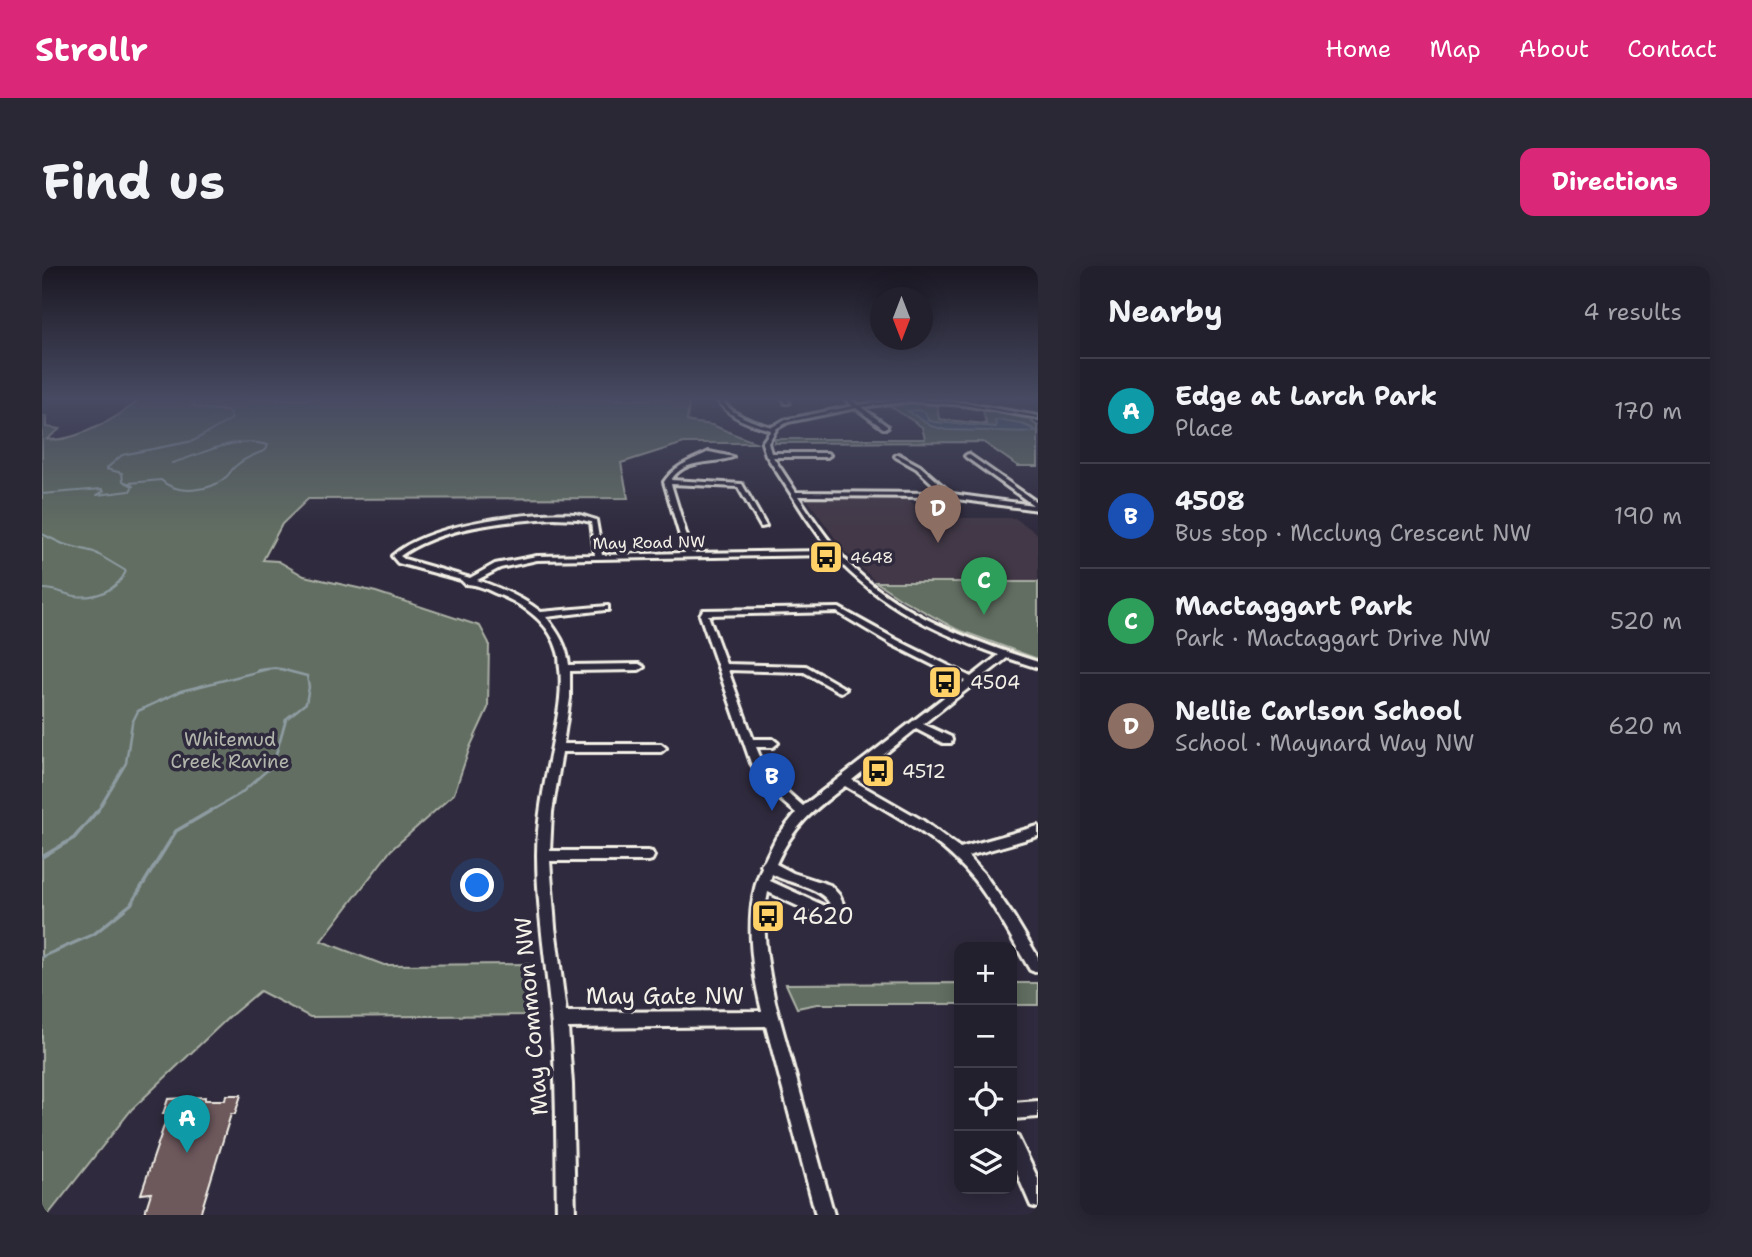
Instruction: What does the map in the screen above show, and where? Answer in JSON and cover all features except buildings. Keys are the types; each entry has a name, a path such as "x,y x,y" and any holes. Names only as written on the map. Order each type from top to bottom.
{"street":[{"path":"767,443 769,455 835,553 871,586 909,611 950,632 1038,665"},
{"path":"769,455 827,456"},
{"path":"898,456 918,467 951,499"},
{"path":"968,456 1038,507"},
{"path":"689,555 667,482 674,471 700,459"},
{"path":"667,482 738,484 763,526"},
{"path":"862,483 873,494"},
{"path":"795,494 873,494 1038,507"},
{"name":"May Common NW","path":"566,1215 559,1020 546,928 543,856 547,802 565,702 560,642 540,615 516,599 401,561 396,556 400,551 423,541 471,526 515,519 579,517 594,521 599,557"},
{"path":"780,553 785,561"},
{"name":"May Road NW","path":"468,582 491,569 521,561 835,553"},
{"path":"540,615 604,608"},
{"path":"803,811 781,795 756,763 704,615 707,611 845,612 894,642 972,681"},
{"path":"825,1215 761,975 758,942 762,883 767,865 779,839 803,811 1006,654"},
{"path":"564,668 639,667"},
{"path":"722,667 806,669 841,690"},
{"path":"917,725 947,740"},
{"path":"749,743 773,743"},
{"path":"556,748 662,748"},
{"path":"844,780 914,821 958,854 997,903 1035,965"},
{"path":"958,854 1038,831"},
{"path":"543,856 648,856"},
{"path":"762,883 823,912 830,913 837,906 831,893 823,887 792,878 767,865"},
{"name":"May Gate NW","path":"559,1020 772,1018"},
{"path":"1017,1111 1038,1109"},
{"path":"1017,1154 1038,1199"}],"shaded area":[{"path":"907,498 917,507 953,518 1015,518 1038,534 1038,582 876,582 845,552 807,499"}],"green space":[{"name":"Whitemud Creek Ravine","path":"42,443 683,443 621,463 628,498 308,499 282,524 263,560 278,561 304,576 376,592 480,626 489,643 488,708 470,747 454,794 391,850 321,941 384,965 533,964 533,1015 310,1017 260,991 132,1109 48,1215 42,1215"},
{"path":"985,443 1038,443 1038,466 1018,466"},
{"path":"980,573 997,582 1038,582 1038,659 956,629 876,582 969,582"},
{"path":"954,983 954,1004 817,1004 797,1008 786,984"},
{"path":"1017,983 1038,983 1038,1005 1017,1005"}],"waterway":[{"path":"42,494 102,489 104,491 97,495 130,491 133,486 123,481 122,473 106,469 122,455 181,443"},
{"path":"172,463 235,443"},
{"path":"129,483 161,480 167,485 184,490 211,486 227,476 240,463 266,450 268,445 257,443"},
{"path":"42,534 63,544 94,552 126,571 112,588 90,596 75,596 42,589"},
{"path":"97,812 126,763 132,723 138,711 181,691 268,669"},
{"path":"209,812 240,794 273,765 286,719 306,703 309,687 307,676 280,669"},
{"path":"257,670 287,670"},
{"path":"42,857 74,838 98,810"},
{"path":"42,957 94,934 131,904 176,831 212,810"}],"place":[{"name":"Nellie Carlson School","path":"938,543"},
{"name":"4648","path":"826,557"},
{"name":"Mactaggart Park","path":"984,615"},
{"name":"4504","path":"945,682"},
{"name":"4512","path":"878,771"},
{"name":"4508","path":"772,811"},
{"name":"4620","path":"768,916"},
{"name":"Edge at Larch Park","path":"187,1153"}]}
